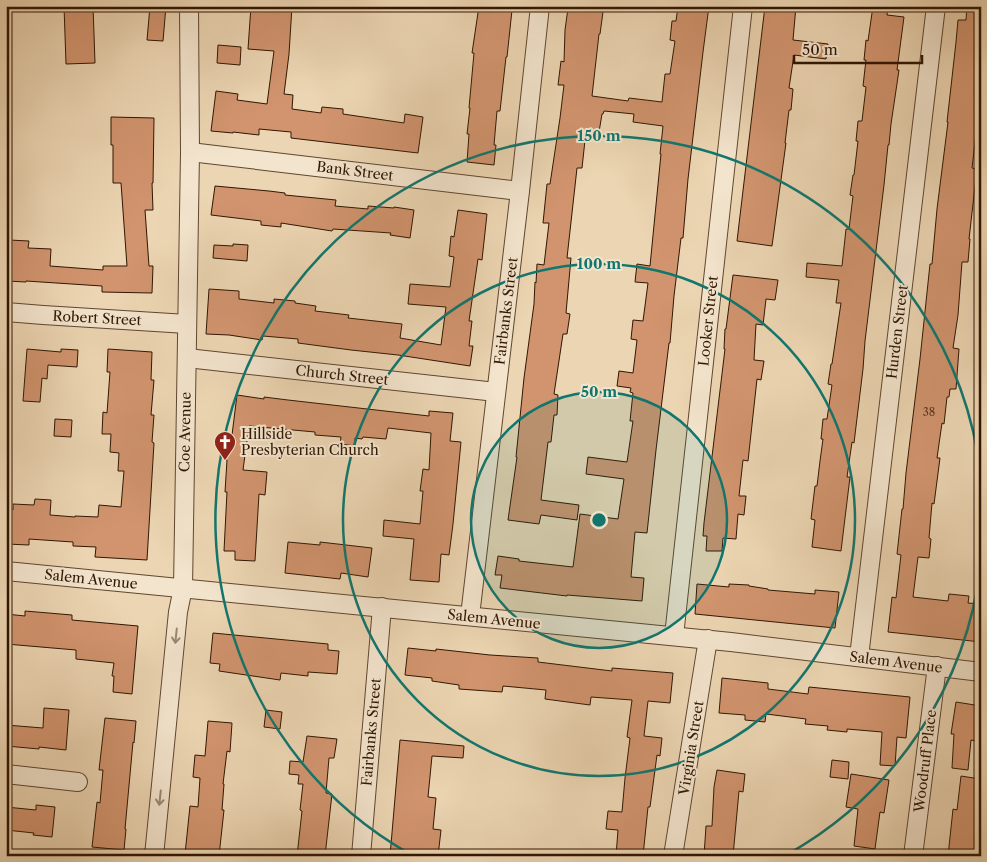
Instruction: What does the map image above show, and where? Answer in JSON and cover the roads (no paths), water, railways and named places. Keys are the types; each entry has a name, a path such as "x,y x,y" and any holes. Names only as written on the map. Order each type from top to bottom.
{"street":[{"name":"Coe Avenue","path":"154,856 178,612 183,588 190,152 190,6"},
{"name":"Fairbanks Street","path":"470,616 540,6"},
{"name":"Looker Street","path":"674,636 743,6"},
{"name":"Hurden Street","path":"859,657 936,6"},
{"name":"Bank Street","path":"190,152 520,191"},
{"name":"Robert Street","path":"6,312 187,324"},
{"name":"Church Street","path":"187,358 496,392"},
{"name":"Salem Avenue","path":"6,571 708,639 981,672"},
{"name":"Fairbanks Street","path":"361,856 382,607"},
{"name":"Virginia Street","path":"673,856 708,639"},
{"name":"Woodruff Place","path":"913,856 936,666"},
{"path":"6,774 78,782"}],"place":[{"name":"Hillside Presbyterian Church","path":"225,461"}]}
